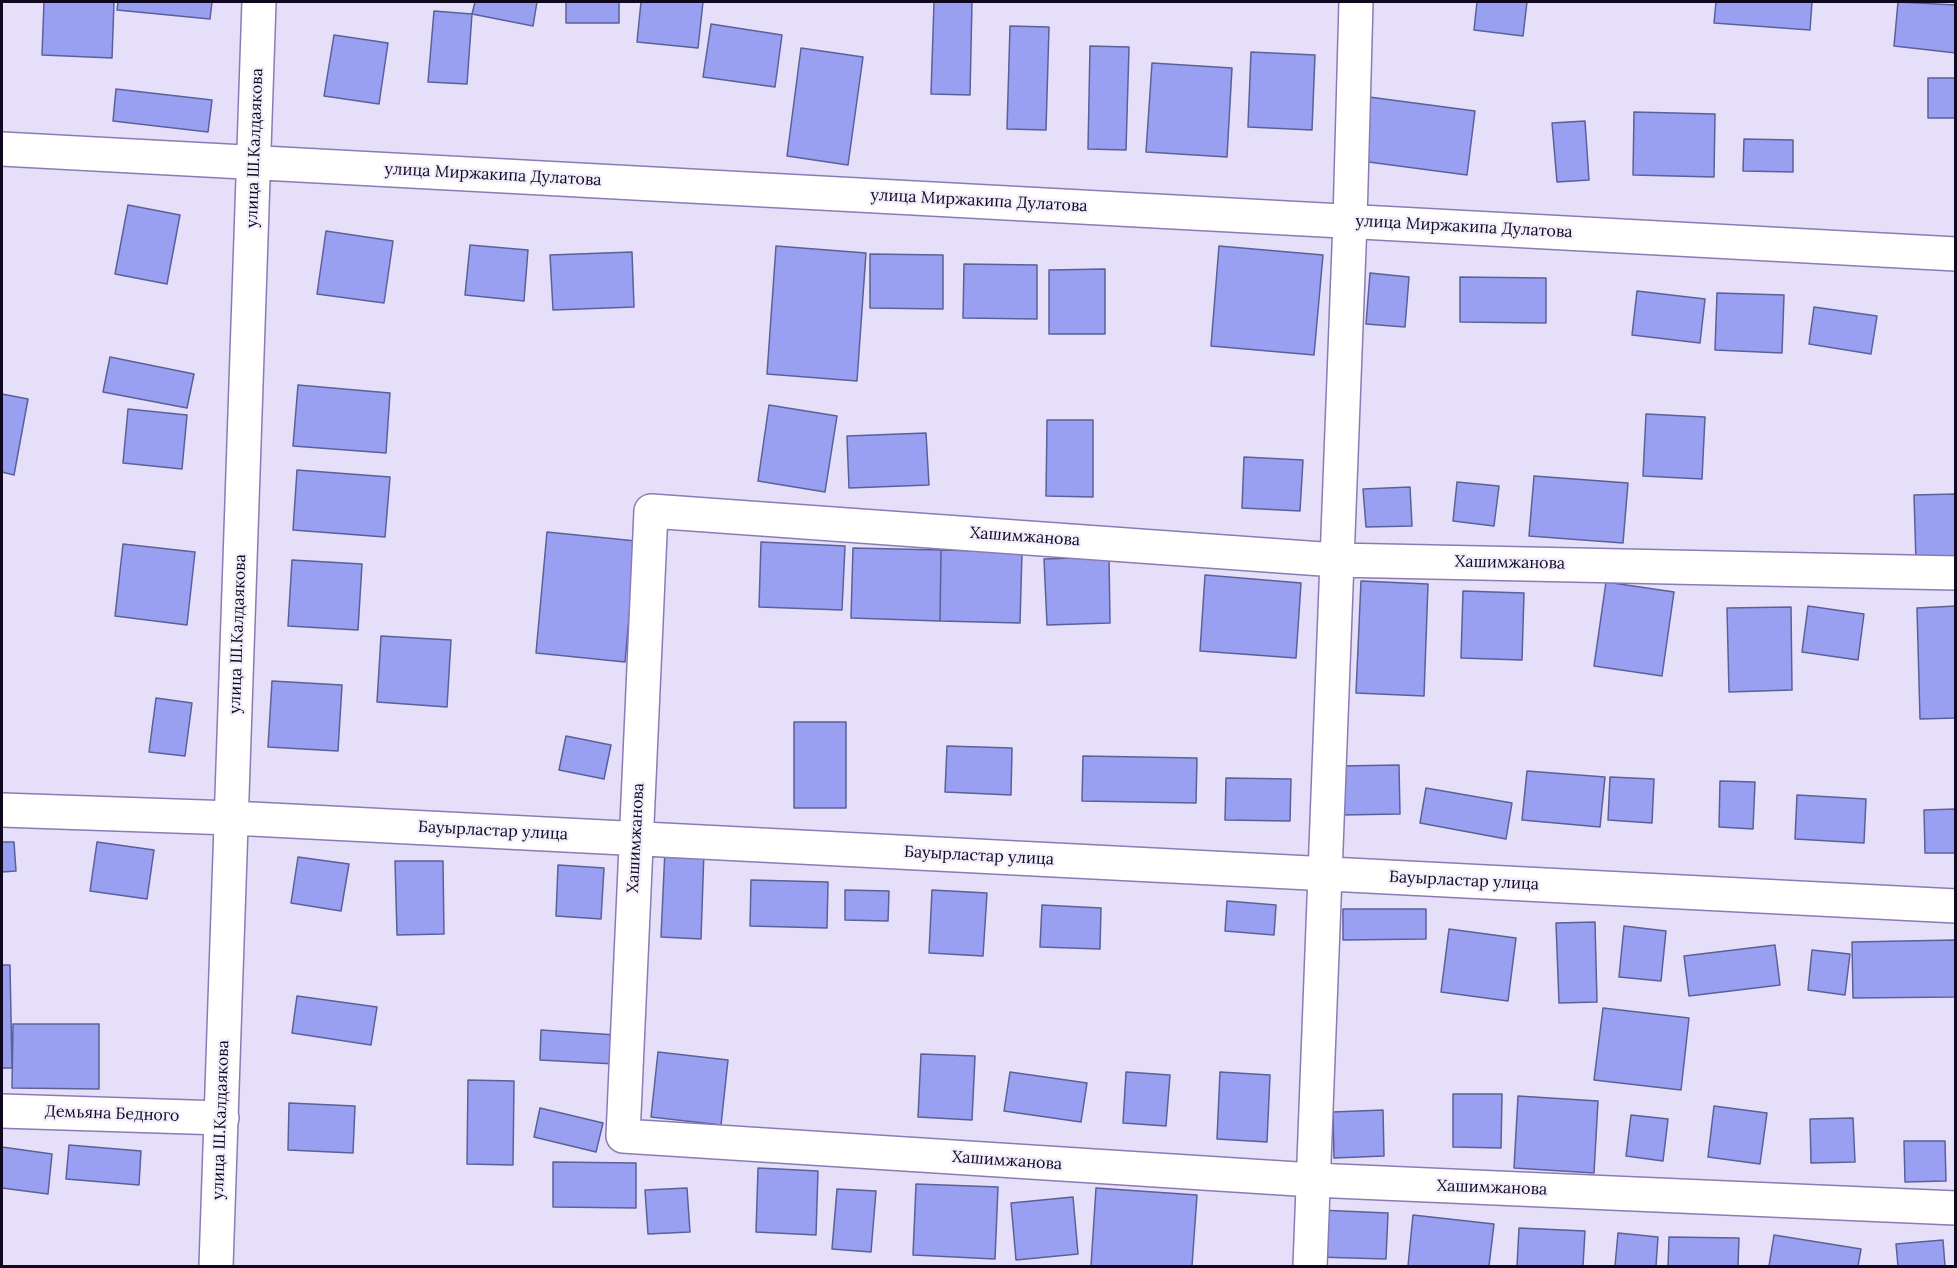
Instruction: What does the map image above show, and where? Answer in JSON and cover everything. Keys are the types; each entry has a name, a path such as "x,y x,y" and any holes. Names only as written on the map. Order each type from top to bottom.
{"street":[{"name":"улица Ш.Калдаякова","path":"216,1266 259,2"},
{"path":"1310,1266 1350,221 1356,2"},
{"name":"улица Миржакипа Дулатова","path":"2,149 1956,254"},
{"name":"Хашимжанова","path":"1956,573 1336,560 651,511 622,1136 1313,1180 1956,1208"},
{"name":"Бауырластар улица","path":"2,810 232,818 1956,906"},
{"name":"Демьяна Бедного","path":"2,1111 222,1118"}],"building":[{"path":"44,2 114,2 112,58 42,55"},
{"path":"118,2 212,2 210,19 117,10"},
{"path":"475,2 537,2 533,26 472,14"},
{"path":"566,2 619,2 619,23 566,23"},
{"path":"641,2 703,2 698,48 637,42"},
{"path":"934,2 972,2 970,95 931,94"},
{"path":"1477,2 1527,2 1523,36 1474,30"},
{"path":"1716,2 1812,2 1810,30 1714,23"},
{"path":"1898,2 1956,5 1956,53 1894,46"},
{"path":"434,11 472,14 467,84 428,82"},
{"path":"711,24 782,35 775,87 703,77"},
{"path":"1010,26 1049,27 1046,130 1007,129"},
{"path":"334,35 388,43 379,104 324,96"},
{"path":"1090,46 1129,47 1126,150 1088,149"},
{"path":"801,48 863,57 848,165 787,156"},
{"path":"1251,52 1315,55 1312,130 1248,127"},
{"path":"1152,63 1232,68 1227,157 1146,152"},
{"path":"1928,78 1956,78 1956,118 1928,118"},
{"path":"116,89 212,100 208,132 113,121"},
{"path":"1369,97 1475,111 1467,175 1361,161"},
{"path":"1634,112 1715,114 1714,177 1633,175"},
{"path":"1585,121 1589,180 1557,182 1552,123"},
{"path":"1744,139 1793,140 1793,172 1743,171"},
{"path":"128,205 180,215 167,284 115,274"},
{"path":"326,231 393,241 384,303 317,294"},
{"path":"470,245 528,250 524,301 465,295"},
{"path":"776,246 866,253 857,381 767,374"},
{"path":"1219,246 1323,255 1314,355 1211,346"},
{"path":"632,252 634,307 553,310 550,255"},
{"path":"870,254 943,255 943,309 870,308"},
{"path":"964,264 1037,265 1037,319 963,318"},
{"path":"1105,269 1105,334 1049,334 1049,270"},
{"path":"1370,273 1409,277 1405,327 1366,324"},
{"path":"1460,277 1546,278 1546,323 1460,322"},
{"path":"1637,291 1705,299 1700,343 1632,335"},
{"path":"1717,293 1784,295 1782,353 1715,350"},
{"path":"1814,307 1877,316 1871,354 1809,344"},
{"path":"110,357 194,374 187,408 103,392"},
{"path":"298,385 390,393 386,453 293,446"},
{"path":"2,394 28,399 14,475 2,472"},
{"path":"769,405 837,416 825,492 758,481"},
{"path":"128,409 187,415 182,469 123,463"},
{"path":"1646,414 1705,417 1702,479 1643,476"},
{"path":"1047,420 1093,420 1093,497 1046,496"},
{"path":"926,433 929,485 849,488 847,436"},
{"path":"1244,457 1303,460 1300,511 1242,508"},
{"path":"297,470 390,477 385,537 293,530"},
{"path":"1534,476 1628,483 1623,543 1529,536"},
{"path":"1457,482 1499,486 1494,526 1453,521"},
{"path":"1410,487 1412,526 1366,527 1363,489"},
{"path":"1956,494 1956,560 1916,562 1914,495"},
{"path":"547,532 636,541 625,662 536,653"},
{"path":"761,542 845,546 842,610 759,607"},
{"path":"123,544 195,552 187,625 115,616"},
{"path":"853,548 941,550 940,621 851,618"},
{"path":"941,550 1022,552 1020,623 940,621"},
{"path":"1109,557 1110,623 1047,625 1044,559"},
{"path":"292,560 362,564 358,630 288,626"},
{"path":"1205,575 1301,583 1296,658 1200,651"},
{"path":"1361,581 1428,584 1424,696 1356,693"},
{"path":"1606,582 1674,592 1662,676 1594,666"},
{"path":"1463,591 1524,593 1522,660 1461,658"},
{"path":"1808,606 1864,614 1858,660 1802,652"},
{"path":"1956,606 1956,718 1920,719 1917,608"},
{"path":"1791,607 1792,690 1729,692 1727,608"},
{"path":"381,636 451,640 447,707 377,702"},
{"path":"272,681 342,685 338,751 268,747"},
{"path":"156,698 192,703 185,756 149,752"},
{"path":"794,722 846,722 846,808 794,808"},
{"path":"566,736 611,745 604,779 559,770"},
{"path":"947,746 1012,748 1011,795 945,792"},
{"path":"1083,756 1197,758 1196,803 1082,801"},
{"path":"1399,765 1400,814 1341,815 1340,766"},
{"path":"1527,771 1605,777 1600,827 1522,820"},
{"path":"1610,777 1654,779 1652,823 1608,820"},
{"path":"1226,778 1291,779 1290,821 1225,820"},
{"path":"1720,781 1755,782 1753,829 1719,827"},
{"path":"1426,788 1512,803 1506,839 1420,823"},
{"path":"1797,795 1866,799 1864,843 1795,839"},
{"path":"1956,809 1956,853 1925,853 1924,810"},
{"path":"2,842 14,842 16,871 2,872"},
{"path":"97,842 154,850 147,899 90,891"},
{"path":"665,849 704,851 701,939 661,937"},
{"path":"298,857 349,864 341,911 291,903"},
{"path":"395,861 443,861 444,934 397,935"},
{"path":"558,865 604,868 601,919 556,916"},
{"path":"751,880 828,882 827,928 750,926"},
{"path":"845,890 889,891 888,921 845,920"},
{"path":"932,890 987,893 983,956 929,953"},
{"path":"1227,901 1276,905 1274,935 1225,931"},
{"path":"1042,905 1101,908 1100,949 1040,947"},
{"path":"1343,909 1426,909 1426,939 1343,940"},
{"path":"1595,922 1597,1002 1559,1003 1556,923"},
{"path":"1624,926 1666,931 1661,981 1619,977"},
{"path":"1449,929 1516,938 1508,1001 1441,992"},
{"path":"1956,940 1956,997 1853,998 1852,942"},
{"path":"1775,945 1780,985 1689,996 1684,956"},
{"path":"1812,950 1850,954 1845,995 1808,990"},
{"path":"2,965 10,965 12,1068 2,1068"},
{"path":"297,996 377,1007 371,1045 292,1033"},
{"path":"1603,1008 1689,1018 1681,1090 1594,1080"},
{"path":"13,1024 99,1024 99,1089 12,1088"},
{"path":"541,1030 616,1035 615,1064 540,1060"},
{"path":"658,1052 728,1060 721,1125 651,1117"},
{"path":"921,1054 975,1056 972,1120 918,1117"},
{"path":"1010,1072 1087,1083 1081,1122 1004,1111"},
{"path":"1126,1072 1170,1075 1166,1126 1123,1123"},
{"path":"1220,1072 1270,1075 1267,1142 1217,1139"},
{"path":"468,1080 514,1081 513,1165 467,1164"},
{"path":"1453,1094 1502,1094 1501,1148 1453,1147"},
{"path":"1518,1096 1598,1101 1594,1173 1514,1168"},
{"path":"289,1103 355,1106 353,1153 288,1150"},
{"path":"1714,1106 1767,1113 1760,1164 1708,1157"},
{"path":"540,1108 603,1123 596,1152 534,1137"},
{"path":"1383,1110 1384,1156 1334,1158 1333,1112"},
{"path":"1631,1115 1668,1119 1663,1161 1626,1156"},
{"path":"1853,1118 1855,1162 1811,1163 1810,1119"},
{"path":"1904,1141 1945,1141 1946,1181 1905,1182"},
{"path":"69,1145 141,1151 139,1185 66,1179"},
{"path":"2,1147 52,1154 48,1194 2,1188"},
{"path":"553,1162 636,1163 636,1208 553,1207"},
{"path":"758,1168 818,1171 816,1235 756,1232"},
{"path":"916,1184 998,1187 995,1259 913,1255"},
{"path":"687,1188 690,1232 648,1234 645,1190"},
{"path":"1096,1188 1197,1195 1192,1266 1091,1266"},
{"path":"837,1189 876,1191 871,1252 832,1249"},
{"path":"1073,1197 1078,1254 1016,1260 1011,1203"},
{"path":"1318,1210 1388,1213 1386,1259 1317,1257"},
{"path":"1413,1215 1494,1224 1489,1266 1408,1266"},
{"path":"1519,1228 1585,1231 1583,1266 1517,1266"},
{"path":"1618,1233 1658,1237 1656,1266 1615,1266"},
{"path":"1774,1235 1861,1249 1858,1266 1769,1266"},
{"path":"1669,1237 1739,1238 1738,1266 1668,1266"},
{"path":"1943,1240 1945,1266 1898,1266 1896,1244"}]}
